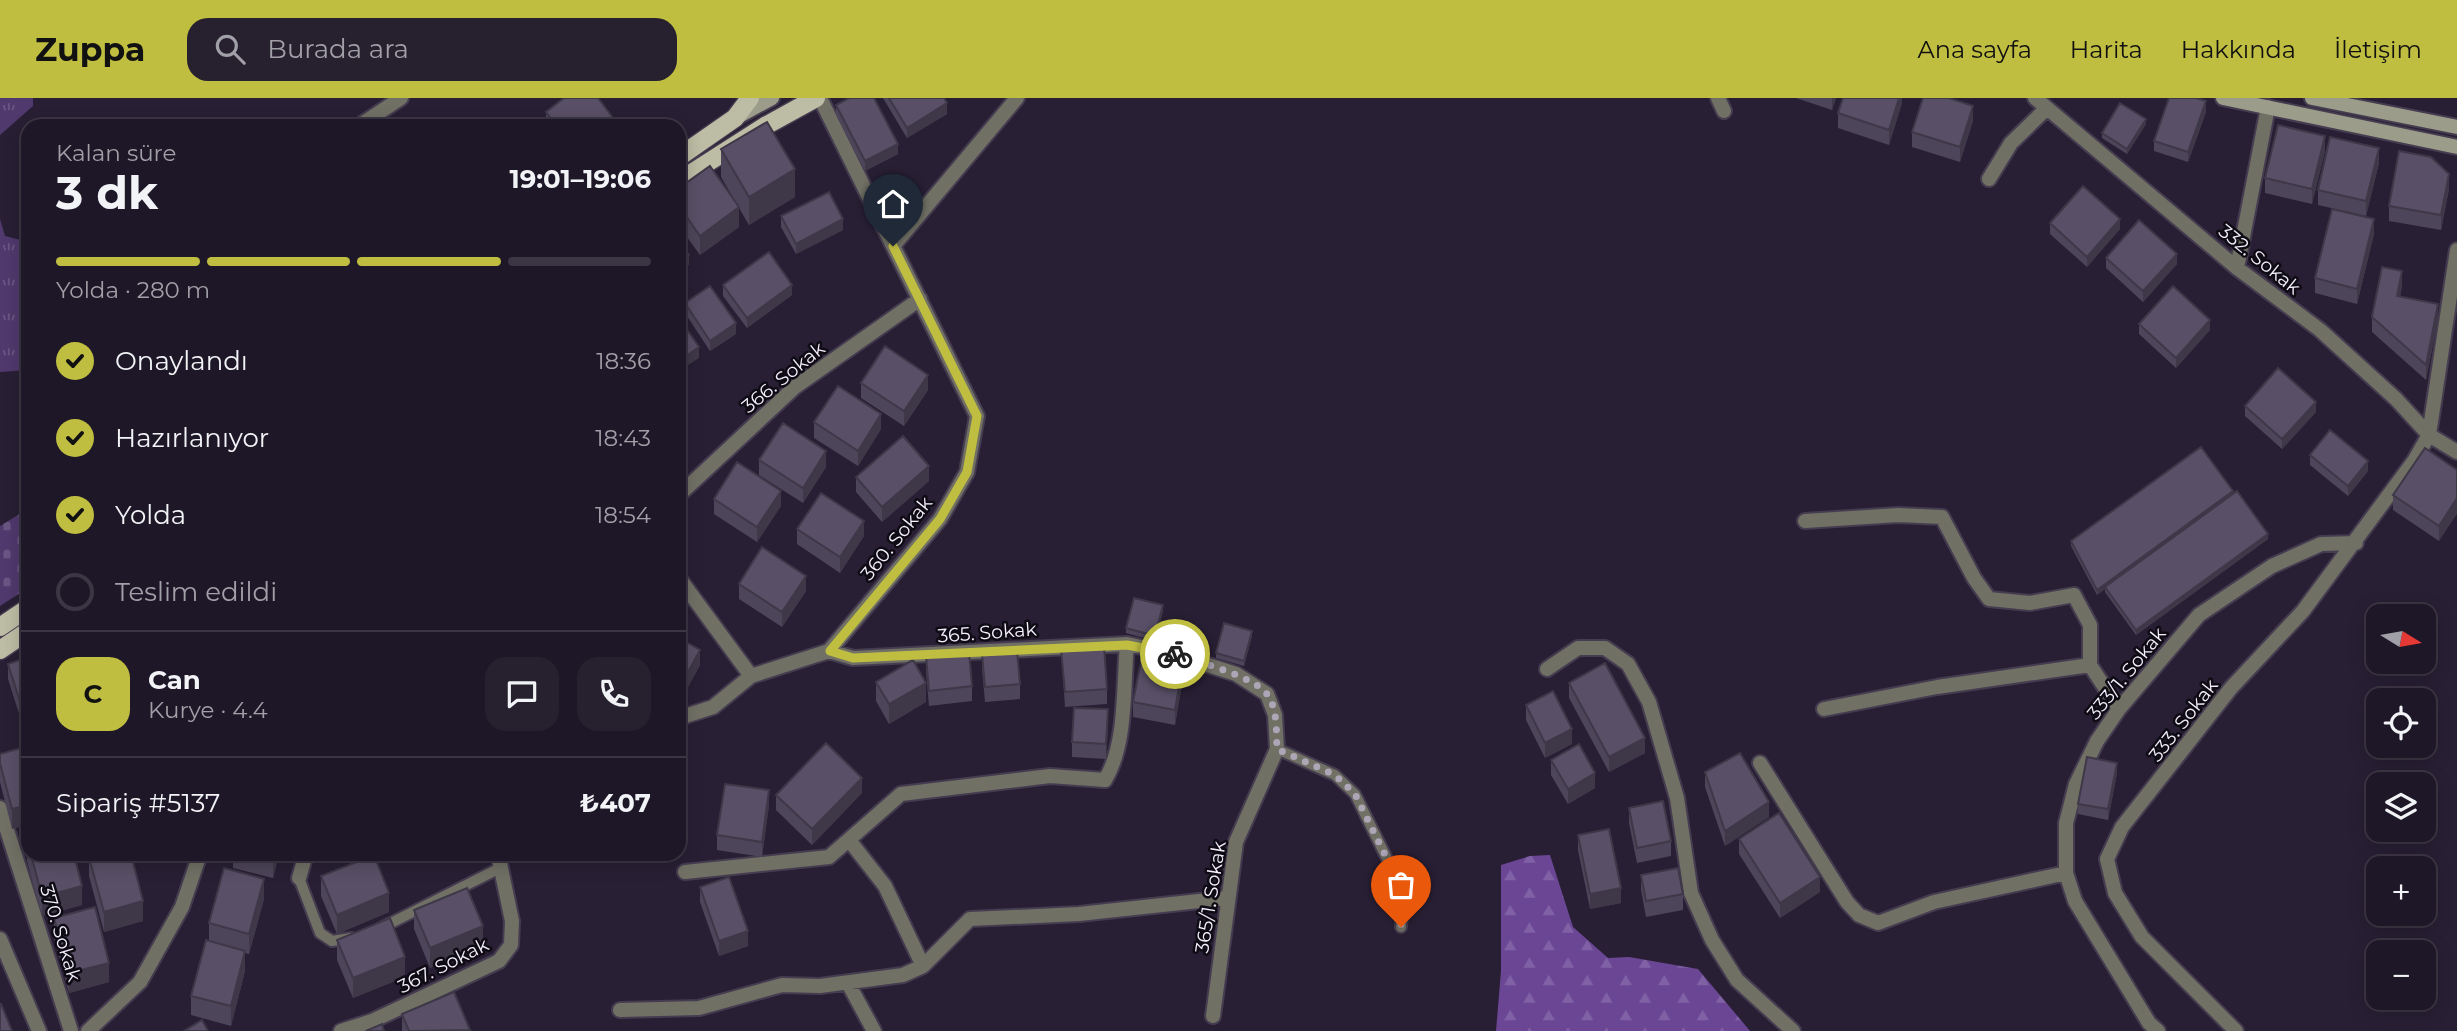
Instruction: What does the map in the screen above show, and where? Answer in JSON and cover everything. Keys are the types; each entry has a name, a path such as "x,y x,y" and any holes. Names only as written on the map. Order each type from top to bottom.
{"main road":[{"path":"735,118 750,98"},
{"path":"686,152 735,118 772,98"},
{"path":"686,177 765,126 818,98"},
{"path":"2223,98 2457,148"},
{"path":"2312,98 2457,127"},
{"path":"0,627 21,612"},
{"path":"0,650 21,636"}],"street":[{"path":"370,119 401,98"},
{"name":"360. Sokak","path":"818,98 977,416 967,472 940,519 830,651"},
{"path":"893,246 1017,98"},
{"name":"332. Sokak","path":"2035,98 2237,268 2320,330 2396,399 2429,435 2457,452"},
{"path":"2237,268 2268,107"},
{"path":"1989,180 2011,143 2047,108"},
{"path":"2429,435 2457,250"},
{"name":"366. Sokak","path":"686,488 795,387 920,299"},
{"name":"333. Sokak","path":"2236,1031 2142,937 2115,894 2108,859 2122,827 2231,688 2303,611 2356,543 2429,435"},
{"path":"1805,521 1898,515 1942,517 1974,578 1989,599 2031,603 2074,595 2090,625 2091,665 2119,709"},
{"name":"333/1. Sokak","path":"2158,1031 2149,1023 2090,930 2075,901 2066,873 2066,822 2076,784 2097,741 2119,709 2199,615 2272,566 2321,544 2356,543"},
{"path":"686,588 751,677"},
{"path":"685,872 829,857 901,794 1051,776 1105,780 1115,764 1119,746 1127,645"},
{"name":"365. Sokak","path":"830,651 853,658 1127,645 1174,654 1236,674 1267,694 1275,715 1277,749"},
{"path":"1547,669 1578,648 1605,648 1628,664 1649,702 1677,798 1690,893 1712,940 1737,980 1793,1031"},
{"path":"686,716 713,707 751,677 830,651"},
{"path":"1824,709 1937,687 2091,665"},
{"name":"365/1. Sokak","path":"1213,1016 1236,842 1277,749"},
{"path":"1760,763 1847,902 1859,915 1878,923 1934,902 2066,873"},
{"name":"370. Sokak","path":"0,807 71,1031"},
{"path":"849,840 885,886 923,966"},
{"path":"88,1031 140,982 182,907 198,861"},
{"path":"299,878 304,861"},
{"name":"367. Sokak","path":"341,1031 372,1021 499,961 511,945 512,921 500,861"},
{"path":"620,1010 699,1008 782,985 820,986 903,975 923,966 970,919 1079,914 1227,898"},
{"path":"0,939 39,1031"},
{"path":"848,983 874,1031"}],"lane":[{"path":"1277,749 1335,775 1355,794 1403,891 1401,927"},
{"path":"299,878 320,933 332,941 366,933 500,861"}],"green space":[{"path":"0,98 33,98 33,106 0,135"},
{"path":"0,219 5,236 21,240 21,370 0,372"},
{"path":"21,513 21,592 0,606 0,526"},
{"path":"1550,855 1573,927 1608,958 1629,957 1698,969 1750,1031 1496,1031 1501,971 1501,865 1530,856"}],"building":[{"path":"564,98 598,98 614,119 552,119 546,112"},
{"path":"849,98 874,98 898,144 865,161 836,105"},
{"path":"889,98 944,98 947,103 907,128"},
{"path":"1843,98 1899,98 1889,130 1838,113"},
{"path":"1923,98 1949,98 1973,106 1960,147 1912,132"},
{"path":"2169,98 2196,98 2206,101 2188,152 2154,141"},
{"path":"2120,103 2146,119 2127,149 2102,133"},
{"path":"767,122 795,169 749,197 721,149"},
{"path":"2278,125 2325,136 2312,189 2265,178"},
{"path":"2330,137 2379,148 2366,201 2318,190"},
{"path":"2399,151 2431,157 2449,174 2441,215 2389,206"},
{"path":"710,166 739,207 700,236 686,216 686,183"},
{"path":"2083,186 2120,219 2087,257 2050,223"},
{"path":"829,192 843,219 796,244 781,216"},
{"path":"2332,209 2374,219 2357,289 2315,278"},
{"path":"2139,220 2177,254 2143,291 2106,258"},
{"path":"769,252 792,285 747,318 723,285"},
{"path":"2382,267 2402,271 2397,296 2438,304 2426,365 2372,317"},
{"path":"710,286 736,323 710,341 686,302"},
{"path":"2173,286 2210,320 2176,358 2139,324"},
{"path":"686,328 699,347 686,356"},
{"path":"885,346 928,375 904,411 861,383"},
{"path":"2278,368 2316,402 2282,439 2245,406"},
{"path":"838,386 881,414 858,451 814,422"},
{"path":"783,423 826,451 803,488 759,460"},
{"path":"2330,430 2368,461 2348,486 2310,455"},
{"path":"903,436 929,466 882,507 856,477"},
{"path":"2201,447 2233,491 2097,590 2071,541"},
{"path":"2425,448 2457,470 2457,498 2439,526 2393,495"},
{"path":"737,462 781,491 757,527 714,499"},
{"path":"2237,491 2268,534 2136,630 2105,587"},
{"path":"821,493 864,521 840,557 797,529"},
{"path":"762,547 806,576 782,612 739,584"},
{"path":"1134,598 1163,605 1155,636 1126,628"},
{"path":"1224,623 1252,631 1244,661 1216,653"},
{"path":"686,642 700,650 686,676"},
{"path":"1104,646 1107,689 1065,692 1061,649"},
{"path":"1017,651 1020,684 985,687 982,654"},
{"path":"969,652 972,686 929,691 926,656"},
{"path":"1142,656 1183,663 1175,710 1133,702"},
{"path":"21,659 21,705 8,664"},
{"path":"913,660 926,683 889,704 876,682"},
{"path":"1605,663 1645,738 1609,757 1569,683"},
{"path":"1553,691 1572,729 1545,743 1526,705"},
{"path":"1074,708 1108,709 1106,744 1072,742"},
{"path":"826,743 862,778 812,829 776,795"},
{"path":"1579,744 1595,773 1568,789 1551,760"},
{"path":"21,748 21,807 12,809 0,754"},
{"path":"1740,753 1769,802 1725,831 1705,772"},
{"path":"2087,757 2117,763 2108,809 2078,804"},
{"path":"725,784 769,790 762,842 717,835"},
{"path":"1663,801 1671,841 1637,848 1629,808"},
{"path":"1779,813 1820,877 1780,903 1739,839"},
{"path":"1609,829 1621,888 1590,894 1578,835"},
{"path":"33,861 76,861 82,886 42,897"},
{"path":"90,861 133,861 143,901 104,912"},
{"path":"359,861 376,861 389,893 337,915 321,876"},
{"path":"224,868 264,879 249,934 209,923"},
{"path":"1678,868 1683,894 1646,901 1641,875"},
{"path":"729,877 748,931 719,941 700,887"},
{"path":"467,888 483,926 430,948 414,910"},
{"path":"95,907 109,963 69,973 54,918"},
{"path":"390,918 405,957 353,978 337,940"},
{"path":"206,940 245,951 231,1006 191,996"},
{"path":"454,992 470,1030 409,1031 402,1014"},
{"path":"1,1004 12,1031 0,1031"},
{"path":"202,1020 208,1031 184,1031"},
{"path":"382,1024 384,1031 366,1031"}],"way so far":[{"path":"1175,654 1236,674 1267,694 1275,715 1277,749 1335,775 1355,794 1403,891 1401,927"}],"route":[{"path":"893,246 977,416 967,472 940,519 830,651 853,658 1127,645 1175,654"}]}
